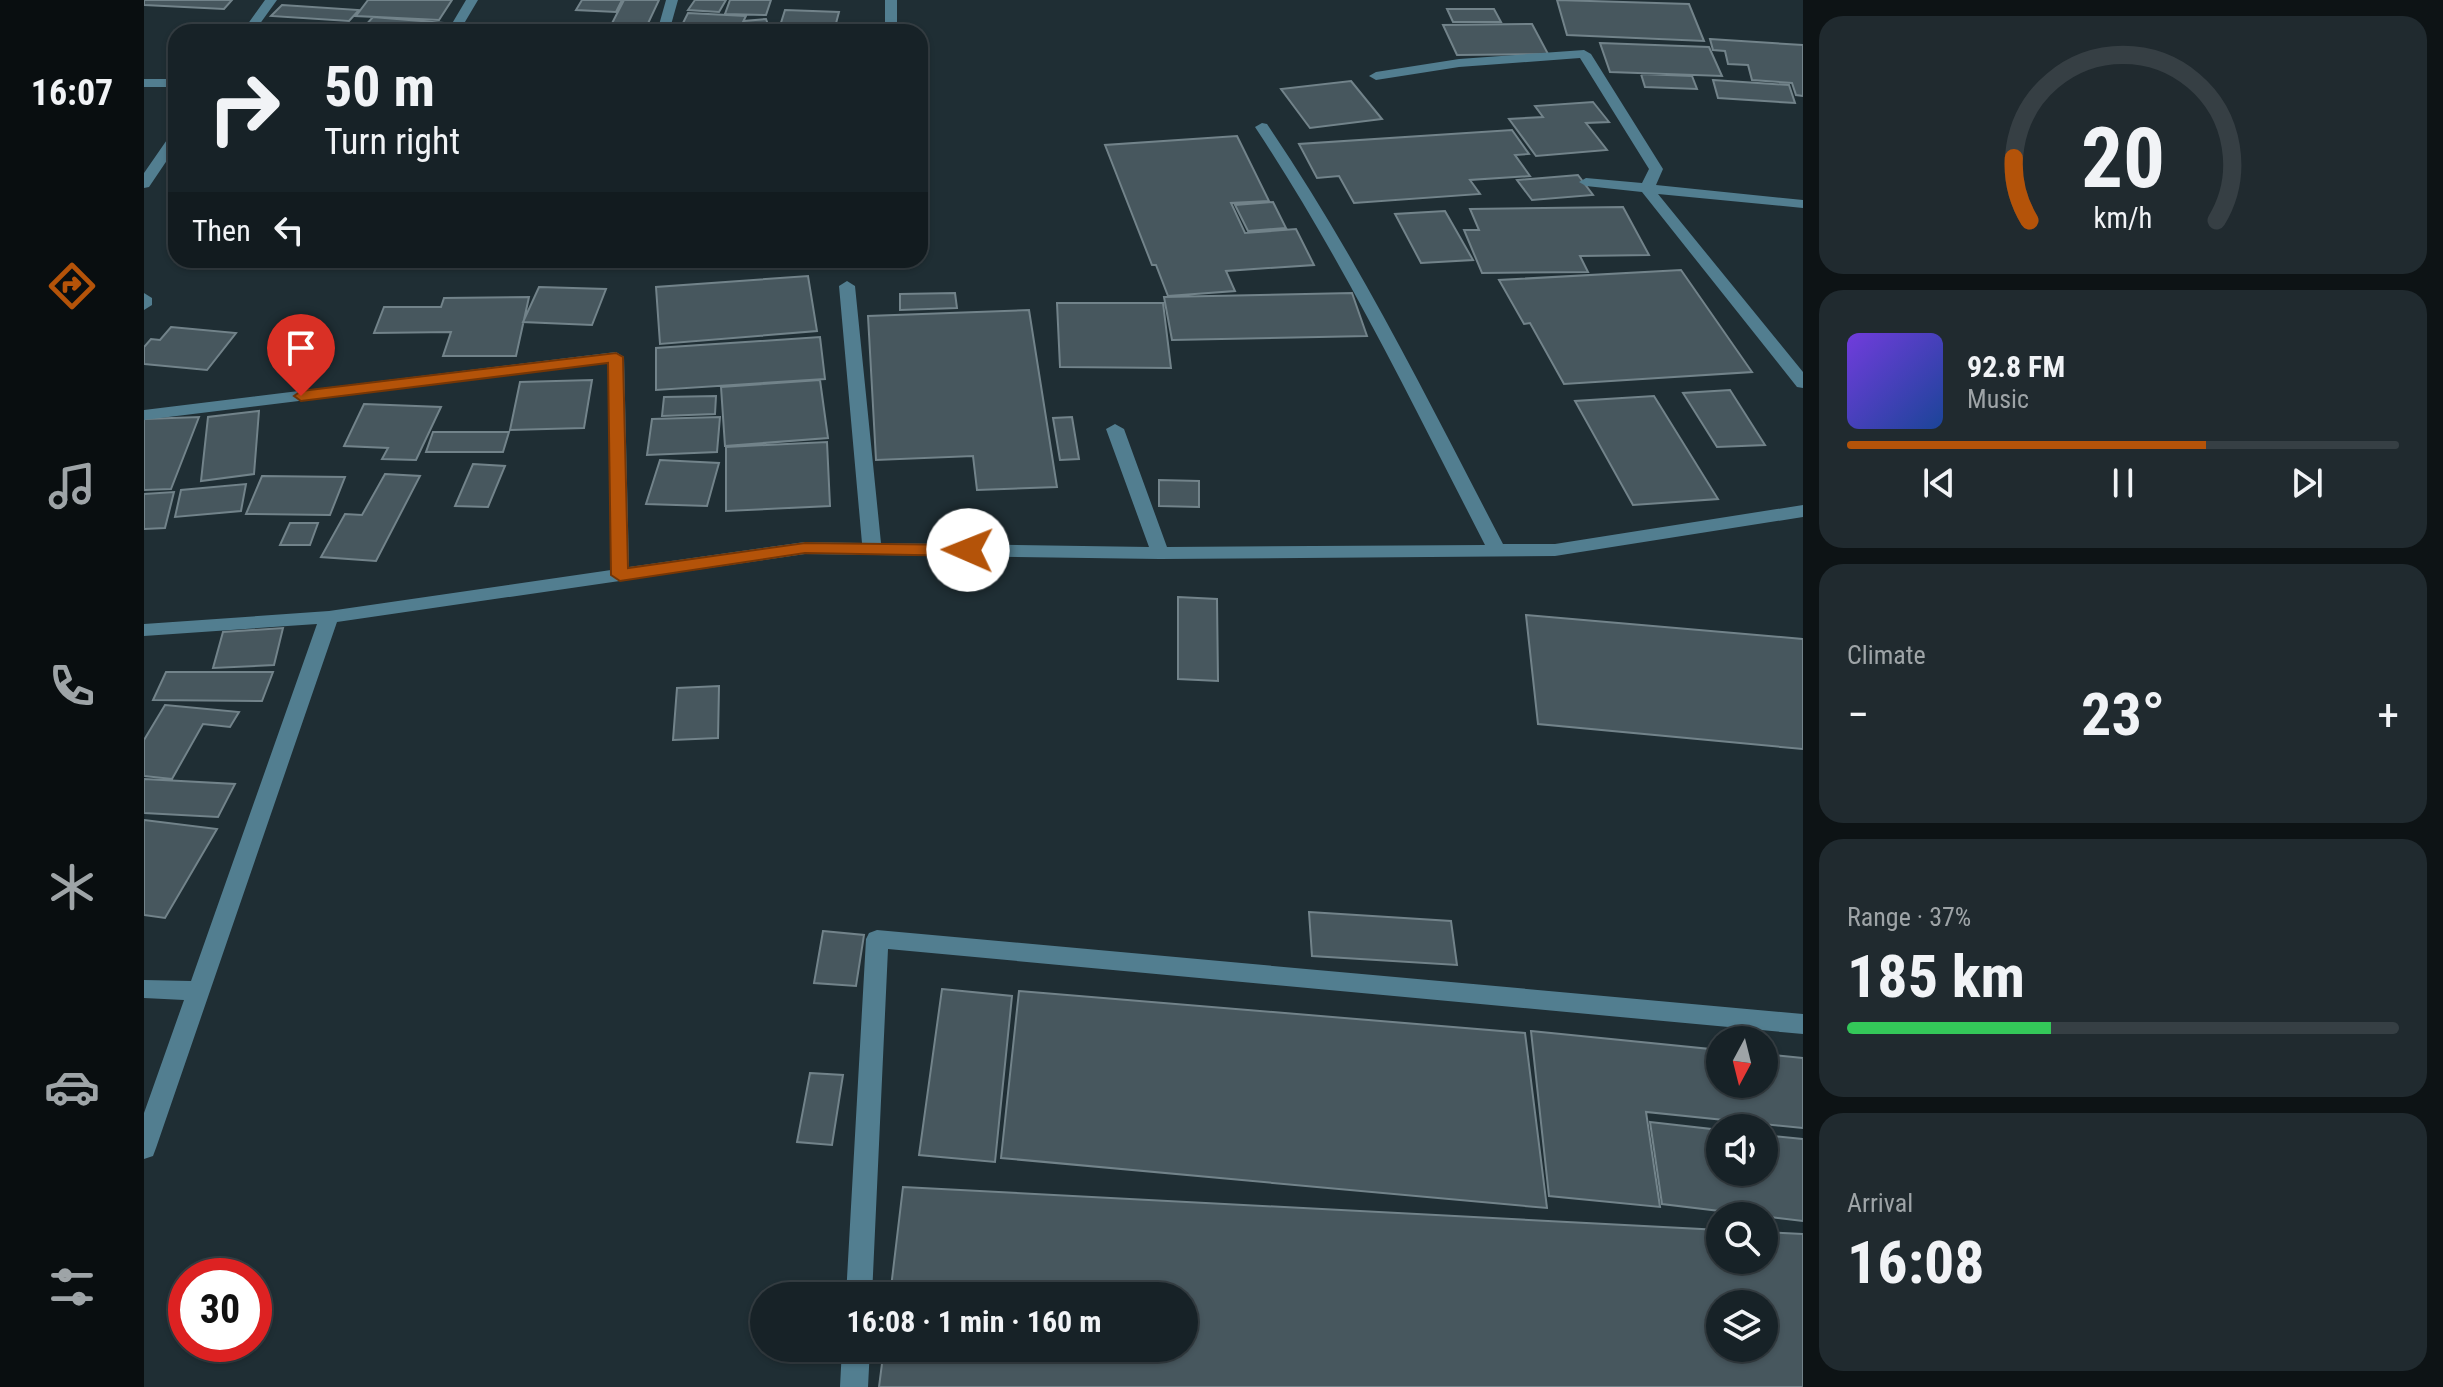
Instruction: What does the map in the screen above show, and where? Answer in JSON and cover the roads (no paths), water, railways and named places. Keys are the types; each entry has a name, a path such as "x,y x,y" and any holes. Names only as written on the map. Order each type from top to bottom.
{"street":[{"path":"254,24 271,0"},
{"path":"458,24 472,0"},
{"path":"665,24 672,0"},
{"path":"891,0 891,24"},
{"path":"1584,54 1591,38"},
{"path":"1376,76 1459,63 1584,54"},
{"path":"1584,54 1656,169 1647,189"},
{"path":"144,83 168,83"},
{"path":"1262,127 1317,210 1359,283 1497,550"},
{"path":"144,184 168,149"},
{"path":"1586,182 1803,204"},
{"path":"1647,189 1803,383"},
{"path":"847,286 872,549"},
{"path":"144,298 144,305"},
{"path":"144,415 616,357 620,575"},
{"path":"1115,429 1160,553"},
{"path":"144,630 329,617 805,548 1160,553 1555,550 1803,511"},
{"path":"144,1148 329,617"},
{"path":"860,1282 877,939 1803,1024"},
{"path":"144,989 199,991"},
{"path":"854,1387 855,1362"}]}
